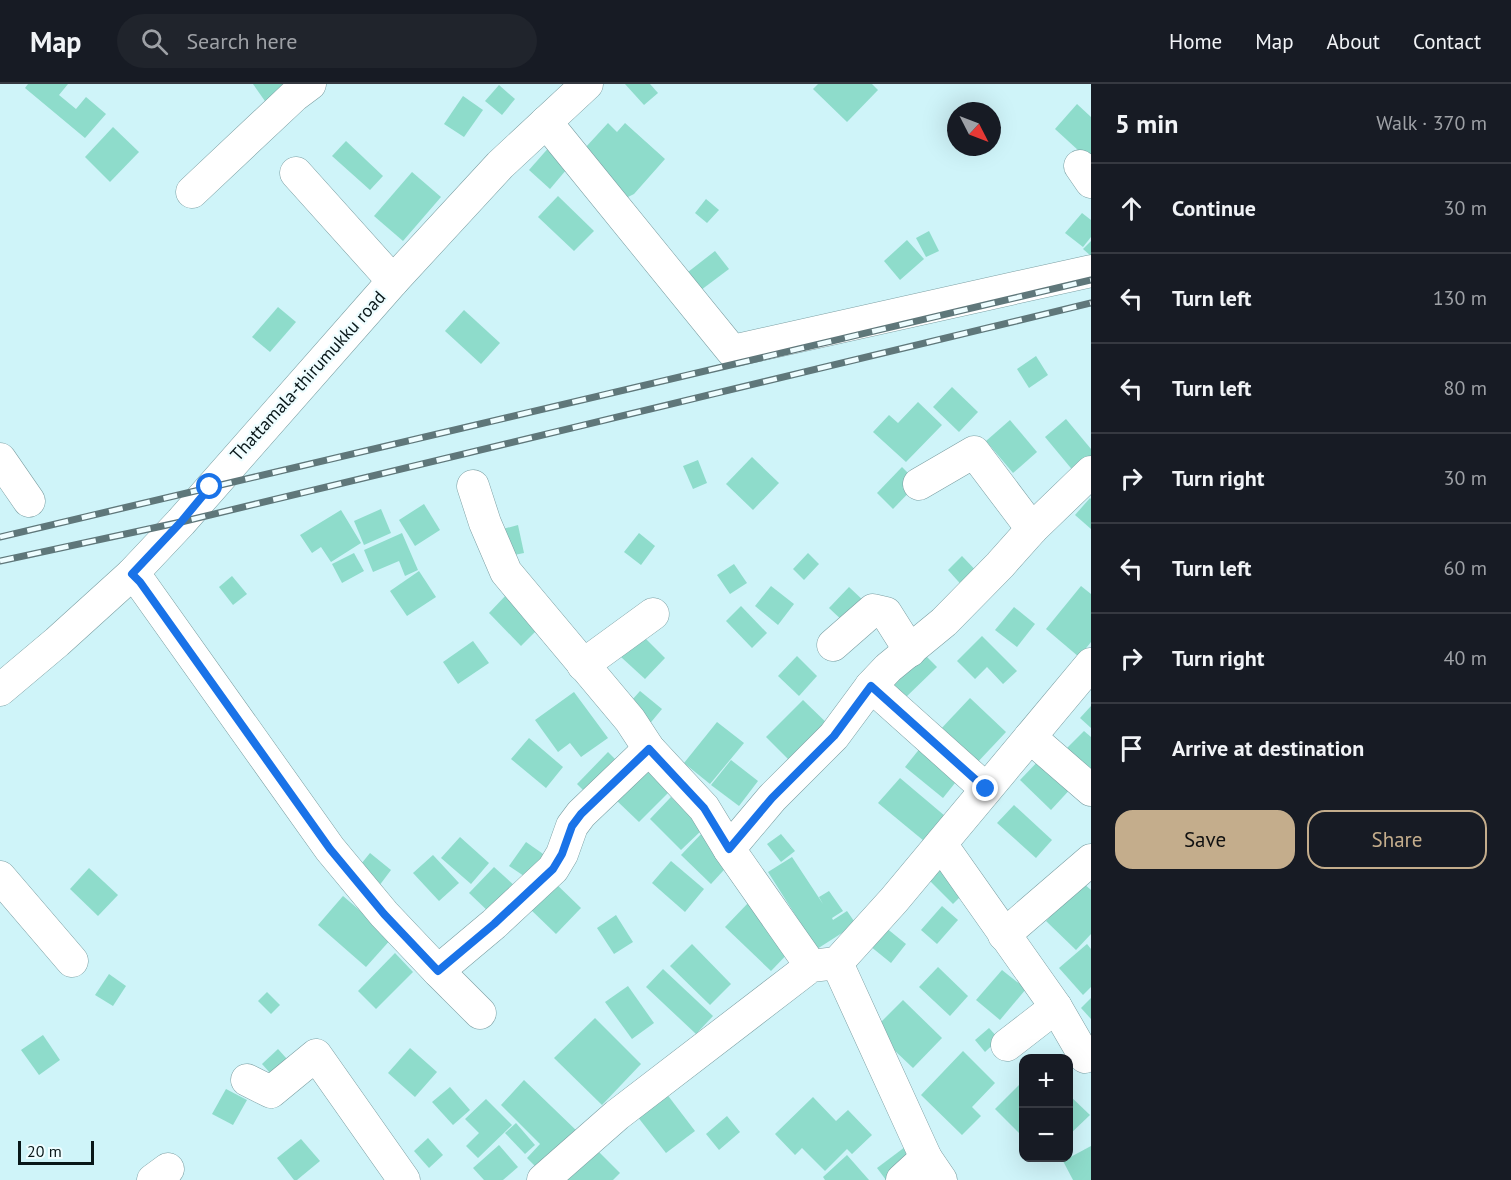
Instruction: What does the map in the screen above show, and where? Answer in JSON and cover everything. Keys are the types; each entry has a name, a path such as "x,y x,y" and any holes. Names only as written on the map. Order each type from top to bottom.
{"street":[{"path":"192,192 294,96 310,84"},
{"name":"Thattamala-thirumukku road","path":"0,690 132,574 181,522 393,281 500,165 587,84"},
{"path":"546,122 732,351 1091,271"},
{"path":"296,173 393,281"},
{"path":"919,484 974,452 1032,529"},
{"path":"0,459 28,501"},
{"path":"729,849 772,798 834,736 871,686 888,668 952,614 1032,529 1091,472"},
{"path":"473,486 485,523 506,572 630,720 649,749 704,808 729,849 824,965 934,1169 902,1180"},
{"path":"132,574 140,582 330,849 384,914 480,1013"},
{"path":"833,645 873,610 886,613 910,651"},
{"path":"583,665 653,614"},
{"path":"550,1178 617,1115 824,965 894,900 1091,664"},
{"path":"871,686 986,789"},
{"path":"1030,737 1091,790"},
{"path":"438,971 502,918 553,869 562,854 572,826 581,814 649,749"},
{"path":"941,844 1056,1007 1085,1057 1091,1052"},
{"path":"1004,935 1091,860"},
{"path":"0,877 72,961"},
{"path":"1007,1045 1056,1007"},
{"path":"247,1080 271,1092 316,1055 404,1180"}],"building":[{"path":"28,84 68,84 59,95 76,109 86,97 106,114 85,138 25,88"},
{"path":"253,84 295,84 267,104"},
{"path":"625,84 650,84 658,93 644,105"},
{"path":"818,84 872,84 878,90 847,122 813,89"},
{"path":"499,85 515,99 502,115 485,101"},
{"path":"463,96 483,110 464,137 444,124"},
{"path":"1077,104 1091,117 1091,162 1055,129"},
{"path":"608,123 617,132 625,123 665,159 634,194 622,200 584,166 594,155 585,148"},
{"path":"113,127 139,152 110,182 85,157"},
{"path":"346,141 383,176 370,190 332,156"},
{"path":"551,145 572,163 550,189 529,170"},
{"path":"412,172 441,197 403,241 374,216"},
{"path":"558,196 594,231 574,251 538,217"},
{"path":"706,199 719,210 707,223 695,213"},
{"path":"1082,213 1091,220 1091,237 1083,247 1065,233"},
{"path":"929,231 939,251 926,257 916,238"},
{"path":"907,240 924,259 900,280 884,261"},
{"path":"1091,241 1091,256 1083,249"},
{"path":"715,251 729,269 701,290 688,272"},
{"path":"278,307 296,322 270,352 252,337"},
{"path":"464,310 500,343 481,364 445,331"},
{"path":"1036,356 1048,375 1029,388 1017,369"},
{"path":"952,387 978,412 959,432 933,407"},
{"path":"918,402 942,425 906,462 873,432 889,415 898,423"},
{"path":"1066,419 1091,449 1091,460 1075,473 1045,437"},
{"path":"1010,420 1037,452 1013,473 986,441"},
{"path":"752,457 779,483 753,510 726,484"},
{"path":"698,460 707,483 693,489 683,466"},
{"path":"902,467 918,483 893,509 877,493"},
{"path":"1091,499 1091,529 1075,515"},
{"path":"424,504 440,530 415,546 399,520"},
{"path":"381,509 391,533 364,545 354,521"},
{"path":"341,510 361,543 331,562 321,547 312,553 300,535"},
{"path":"518,525 524,553 505,557 499,530"},
{"path":"402,533 418,570 405,576 399,561 373,572 364,550"},
{"path":"639,533 655,546 641,565 624,552"},
{"path":"354,553 364,571 342,583 332,564"},
{"path":"808,553 819,564 804,580 793,569"},
{"path":"962,556 981,576 966,590 948,570"},
{"path":"734,564 747,583 730,594 717,575"},
{"path":"419,571 436,597 407,616 390,591"},
{"path":"232,576 247,594 233,605 219,587"},
{"path":"771,586 794,604 778,625 755,606"},
{"path":"1081,586 1091,594 1091,642 1079,657 1046,629"},
{"path":"849,587 866,603 845,623 829,608"},
{"path":"508,593 541,626 521,646 489,613"},
{"path":"741,606 767,633 752,648 726,621"},
{"path":"1014,607 1035,624 1017,647 995,630"},
{"path":"642,635 665,658 645,679 621,657"},
{"path":"982,636 1017,671 1003,684 987,667 975,679 957,661"},
{"path":"473,641 489,663 458,684 443,662"},
{"path":"921,651 937,667 903,700 887,684"},
{"path":"797,656 817,676 799,696 778,676"},
{"path":"640,691 662,709 647,727 625,708"},
{"path":"574,692 608,738 581,757 570,743 558,752 535,720"},
{"path":"970,698 1006,732 975,765 939,731"},
{"path":"803,700 833,729 796,767 766,737"},
{"path":"1091,706 1091,728 1080,718"},
{"path":"717,722 744,743 710,784 684,763"},
{"path":"1084,731 1091,737 1091,772 1067,748"},
{"path":"529,738 563,767 546,788 511,759"},
{"path":"925,742 963,773 943,798 905,767"},
{"path":"608,752 623,767 592,799 577,784"},
{"path":"1043,756 1074,785 1051,810 1020,780"},
{"path":"731,760 758,781 739,806 711,785"},
{"path":"644,768 669,792 639,822 615,799"},
{"path":"900,778 945,816 924,841 878,803"},
{"path":"671,797 703,829 681,850 650,819"},
{"path":"1014,805 1052,840 1036,858 997,823"},
{"path":"704,831 734,859 711,884 681,855"},
{"path":"781,834 795,851 781,862 767,844"},
{"path":"460,837 489,863 471,884 441,858"},
{"path":"526,842 546,856 530,880 509,866"},
{"path":"370,853 391,870 379,886 357,869"},
{"path":"433,855 459,883 439,901 413,873"},
{"path":"792,857 823,904 819,897 829,891 843,911 832,918 833,920 847,911 856,924 817,949 768,872"},
{"path":"671,861 704,889 685,912 652,883"},
{"path":"941,861 969,888 953,904 926,877"},
{"path":"494,867 516,887 491,914 469,893"},
{"path":"89,868 118,895 98,916 70,889"},
{"path":"552,880 581,908 556,934 527,906"},
{"path":"1083,883 1091,890 1091,934 1076,950 1046,921"},
{"path":"343,896 392,938 366,967 318,925"},
{"path":"750,901 796,945 771,971 725,927"},
{"path":"942,906 958,920 937,944 921,930"},
{"path":"616,915 633,942 614,954 597,928"},
{"path":"885,927 906,944 891,963 870,946"},
{"path":"692,944 731,984 710,1005 670,966"},
{"path":"1087,944 1091,949 1091,987 1083,995 1059,968"},
{"path":"395,953 413,972 376,1009 358,991"},
{"path":"938,967 968,996 950,1016 919,987"},
{"path":"663,969 713,1016 696,1034 646,987"},
{"path":"1002,970 1026,989 1000,1020 976,1000"},
{"path":"109,974 126,986 113,1006 95,995"},
{"path":"628,986 654,1023 632,1039 605,1002"},
{"path":"267,992 280,1005 271,1014 258,1001"},
{"path":"1091,998 1091,1019 1081,1008"},
{"path":"903,1000 942,1038 913,1068 873,1030"},
{"path":"595,1018 641,1064 602,1105 554,1058"},
{"path":"989,1028 999,1039 985,1052 975,1040"},
{"path":"43,1035 60,1060 39,1075 21,1050"},
{"path":"410,1048 437,1072 415,1097 388,1073"},
{"path":"278,1049 295,1068 279,1083 262,1064"},
{"path":"963,1051 995,1083 972,1107 981,1116 962,1135 921,1095"},
{"path":"524,1080 579,1133 541,1172 527,1158 540,1144 501,1105"},
{"path":"1019,1085 1019,1133 995,1109"},
{"path":"450,1087 470,1110 453,1125 432,1102"},
{"path":"226,1089 247,1100 233,1125 212,1114"},
{"path":"666,1093 695,1131 666,1153 637,1116"},
{"path":"813,1097 836,1121 848,1110 872,1135 852,1154 847,1149 825,1171 802,1148 795,1155 775,1134"},
{"path":"486,1099 512,1125 478,1158 466,1146 479,1133 465,1119"},
{"path":"1073,1099 1090,1115 1073,1131"},
{"path":"727,1116 740,1132 719,1150 706,1134"},
{"path":"516,1123 535,1145 525,1154 505,1133"},
{"path":"428,1138 443,1155 429,1168 414,1151"},
{"path":"301,1139 320,1161 294,1180 277,1158"},
{"path":"913,1141 911,1180 886,1180 877,1168"},
{"path":"499,1145 518,1167 503,1180 484,1180 473,1168"},
{"path":"593,1146 620,1173 613,1180 567,1180 563,1176"},
{"path":"1091,1146 1091,1180 1073,1180 1064,1162 1073,1162 1073,1156"},
{"path":"847,1155 869,1180 825,1180 823,1177"}],"railway":[{"path":"0,537 1091,280"},
{"path":"0,561 181,522 1091,303"}],"route":[{"path":"210,487 132,574 140,582 330,849 384,914 438,971 524,898 553,869 562,854 572,826 581,814 649,749 704,808 729,849 772,798 834,736 871,686 986,789"}]}
